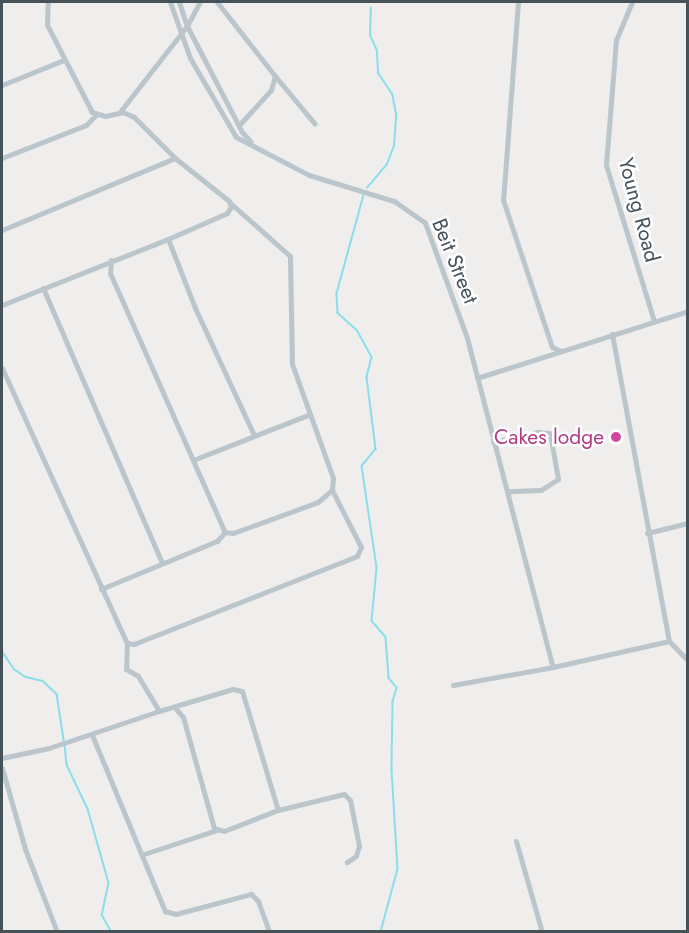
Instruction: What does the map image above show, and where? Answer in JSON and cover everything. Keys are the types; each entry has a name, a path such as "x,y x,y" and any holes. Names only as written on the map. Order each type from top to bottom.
{"street":[{"path":"48,2 47,25 87,105 96,115"},
{"name":"Beit Street","path":"170,2 181,34 232,134 309,175 370,190 420,216 467,338 553,667"},
{"path":"179,2 187,26 238,125 260,149"},
{"path":"119,113 187,26 200,2"},
{"path":"217,2 315,124"},
{"path":"518,2 503,200 552,347 561,351"},
{"name":"Young Road","path":"632,2 616,40 606,161 654,321"},
{"path":"2,85 64,60"},
{"path":"238,125 271,90 275,76"},
{"path":"2,158 86,125 96,115 119,113 140,122 175,158 290,255 291,357 308,416 333,478 333,490 361,547 357,556 134,644 127,643"},
{"path":"2,230 175,158"},
{"path":"2,305 227,213 231,203"},
{"path":"168,239 195,308 254,435"},
{"path":"111,260 110,273 225,532"},
{"path":"43,288 162,563"},
{"path":"477,378 687,311"},
{"path":"612,334 647,533 669,641 687,661"},
{"path":"2,368 127,643 124,666 138,676 159,711"},
{"path":"193,460 308,416"},
{"path":"493,442 538,432 549,433 551,439 558,479 541,490 507,491"},
{"path":"225,532 233,533 318,502 333,490"},
{"path":"647,533 687,523"},
{"path":"101,589 217,541 225,532"},
{"path":"453,685 553,667 669,641"},
{"path":"2,758 92,735 159,711 176,709 233,690 242,691 278,810"},
{"path":"176,709 183,717 210,820 217,830"},
{"path":"92,735 144,854 163,908 169,913 251,894 258,901 269,932"},
{"path":"2,768 26,849 57,932"},
{"path":"144,854 278,810 340,794 348,796 359,846 356,856 348,862"},
{"path":"516,841 542,932"}],"waterway":[{"path":"367,188 387,164 394,146 396,114 392,94 378,73 377,51 370,35 371,8"},
{"path":"364,195 337,294 338,313 357,330 372,357 367,377 376,449 362,466 377,568 372,621 386,637 389,678 397,688 393,702 392,769 398,869 381,932"},
{"path":"2,651 14,669 26,677 43,681 57,694 64,740"},
{"path":"65,745 67,765 88,809 109,883 102,915 112,932"}],"place":[{"name":"Cakes lodge","path":"616,437"}]}
